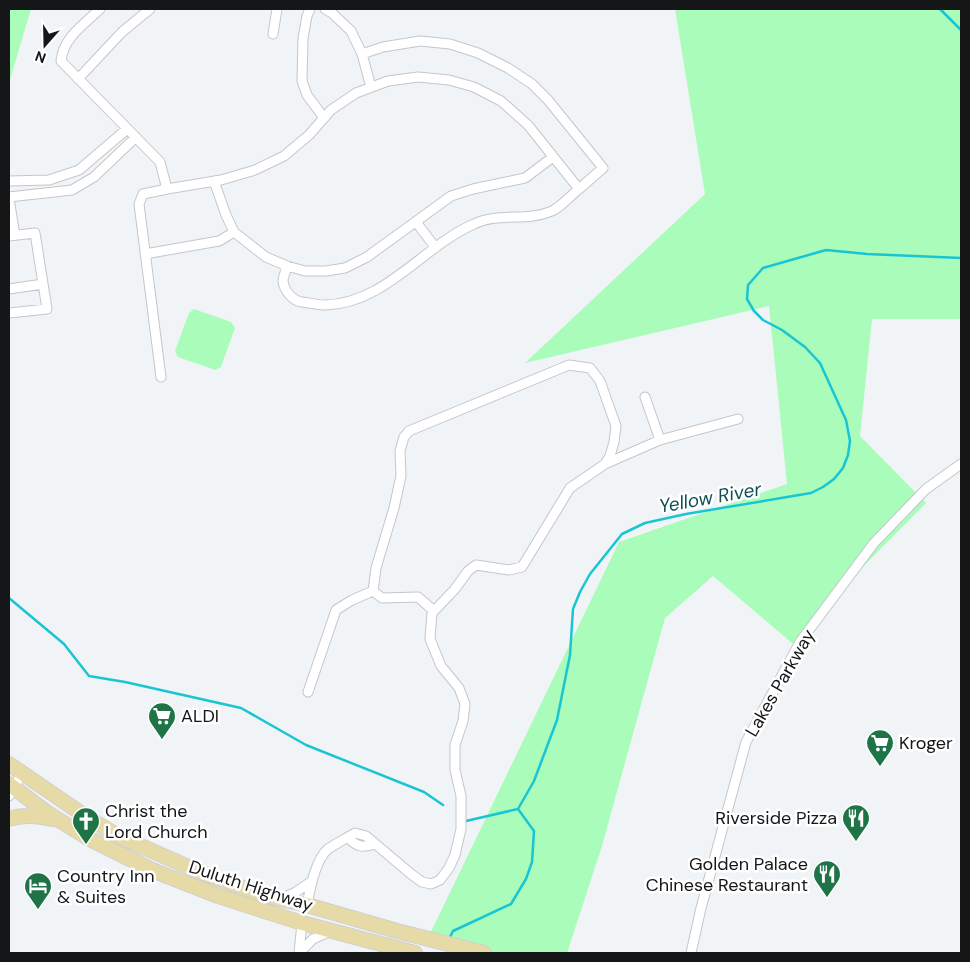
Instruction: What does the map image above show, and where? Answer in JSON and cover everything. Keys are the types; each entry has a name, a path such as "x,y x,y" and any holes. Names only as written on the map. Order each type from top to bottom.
{"main road":[{"name":"Duluth Highway","path":"13,768 118,836 200,872 280,899 484,953"},
{"name":"Duluth Highway","path":"10,789 88,838 152,870 218,896 302,923 415,953"},
{"path":"9,819 19,815 36,816 62,822"},
{"path":"218,896 285,912 308,905"},
{"path":"302,923 323,919 390,935 397,931"}],"street":[{"path":"100,9 71,36 61,51 60,61 160,162 168,189"},
{"path":"78,79 122,32 150,9"},
{"path":"273,34 277,9"},
{"path":"310,9 303,38 302,81 307,95 324,118"},
{"path":"325,9 351,31 362,54 371,87"},
{"path":"287,266 283,281 287,294 299,302 325,305 345,302 367,295 395,278 450,236 475,223 493,218 528,217 553,210 602,168 548,100 532,84 508,68 478,53 450,44 420,41 383,47 362,54"},
{"path":"161,377 139,204 143,194 214,181 255,170 284,156 309,134 331,110 356,93 388,81 418,77 448,80 474,87 501,102 528,125 579,189"},
{"path":"9,181 49,180 79,170 127,129"},
{"path":"9,313 46,309 36,233 12,235 9,198 72,190 94,177 136,138"},
{"path":"214,181 234,232 266,258 305,271 326,271 345,268 367,257 451,196 473,189 525,178 553,157"},
{"path":"416,222 435,248"},
{"path":"145,254 219,241 234,232"},
{"path":"9,289 43,284"},
{"path":"373,591 376,568 394,508 400,476 400,451 404,437 409,431 569,365 590,368 600,381 616,426 610,456 605,464"},
{"path":"645,397 660,440"},
{"path":"308,905 312,881 326,850 348,837 354,844 366,847 375,844 422,882 431,884 440,880 449,868 455,855 460,829 461,796 455,770 456,745 463,721 465,704 459,688 441,666 430,639 433,612 455,589 468,571 476,565 509,570 522,567 570,488 605,464 660,440 738,419"},
{"name":"Lakes Parkway","path":"690,953 746,742 800,642 874,543 926,489 961,464"},
{"path":"373,591 382,598 418,597 433,612"},
{"path":"308,692 336,610 352,600 373,591"},
{"path":"10,789 13,768"},
{"path":"280,899 296,892 312,881"},
{"path":"299,953 302,923"},
{"path":"299,953 314,938 332,930"}],"green space":[{"path":"9,9 31,9 9,83"},
{"path":"675,9 961,9 961,319 872,319 860,436 926,503 822,608 799,649 713,576 665,618 602,846 567,953 474,953 427,940 619,542 787,484 769,306 525,363 705,194"},
{"path":"194,309 231,322 235,328 221,367 215,370 178,357 175,351 189,313"}],"waterway":[{"path":"940,9 961,30"},
{"name":"Yellow River","path":"518,809 534,781 557,720 570,655 573,609 590,574 622,534 645,523 686,514 811,493 834,479 843,468 848,455 850,441 846,420 820,363 805,347 782,330 763,320 754,311 747,299 748,285 763,268 826,250 867,254 961,258"},
{"path":"9,598 64,644 89,676 125,682 241,708 306,745 424,792 443,805"},
{"path":"464,819 466,821 518,809"},
{"name":"Yellow River","path":"449,939 453,931 511,904 526,879 532,862 534,831 518,809"}],"place":[{"name":"ALDI","path":"162,740"},
{"name":"Kroger","path":"880,767"},
{"name":"Riverside Pizza","path":"856,842"},
{"name":"Christ the Lord Church","path":"86,845"},
{"name":"Golden Palace Chinese Restaurant","path":"827,898"},
{"name":"Country Inn & Suites","path":"38,910"}]}
